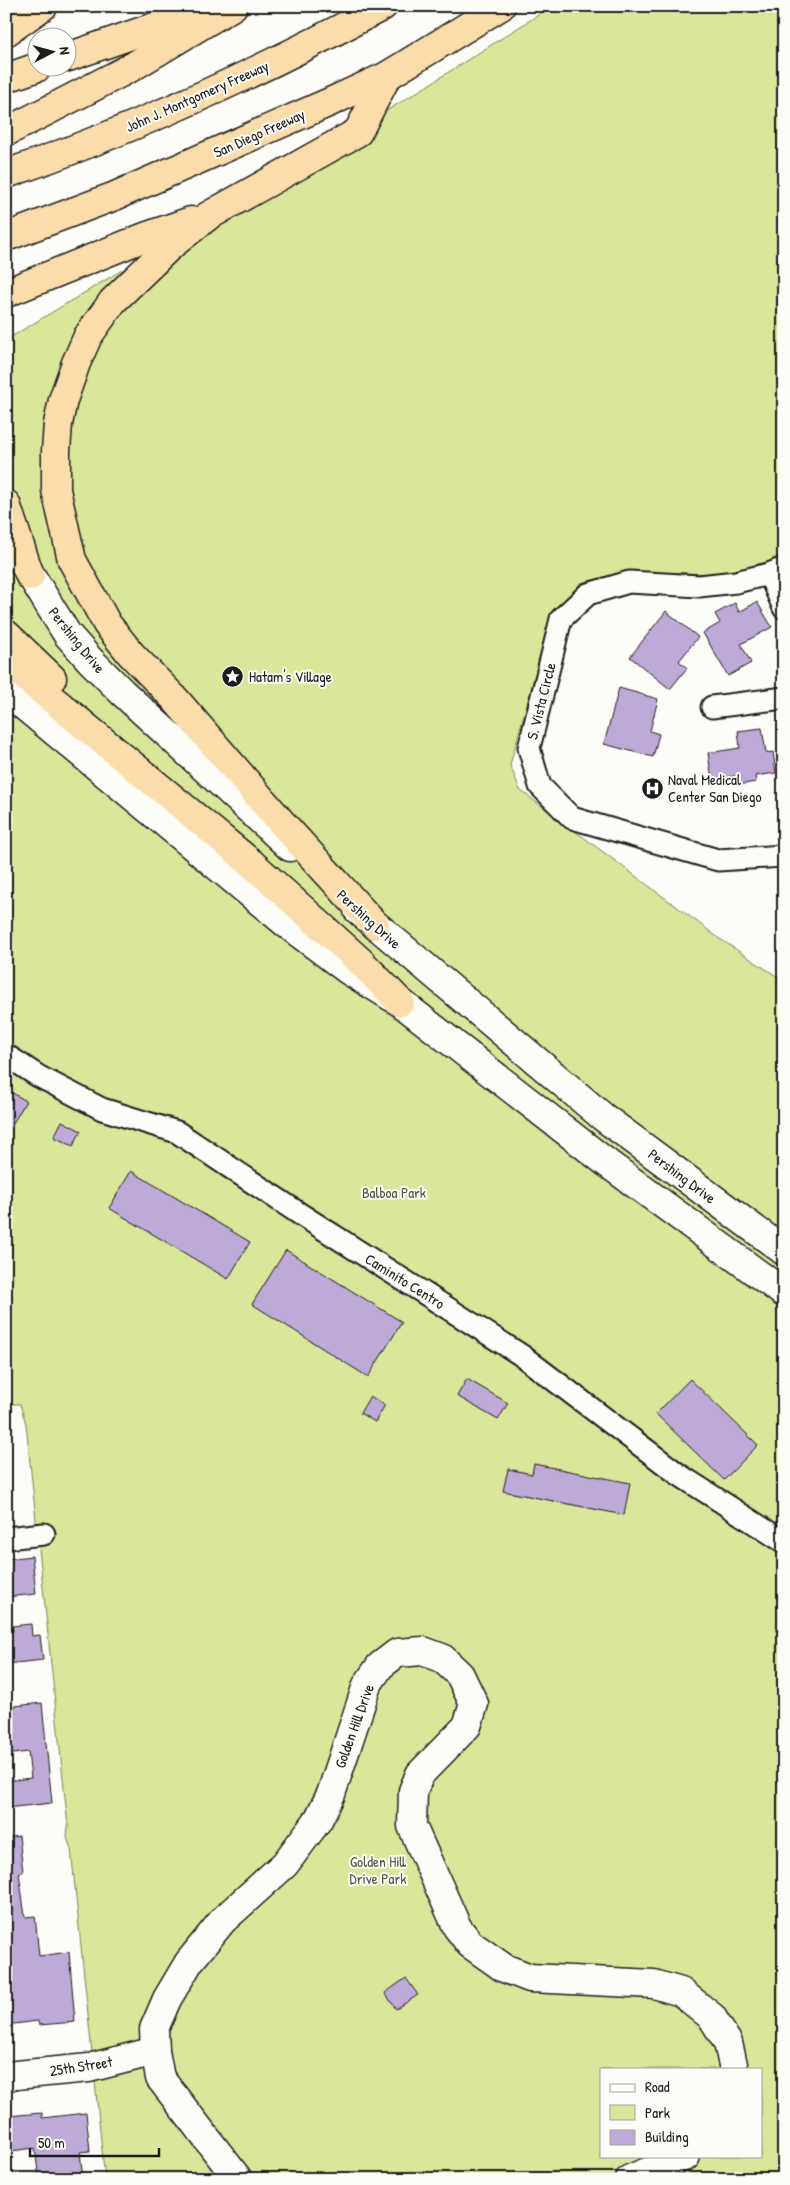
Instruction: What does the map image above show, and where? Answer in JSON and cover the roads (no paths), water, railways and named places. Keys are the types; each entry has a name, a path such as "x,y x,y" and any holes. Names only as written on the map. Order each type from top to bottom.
{"highway":[{"path":"78,53 212,6"},
{"path":"6,132 132,67 233,6"},
{"name":"John J. Montgomery Freeway","path":"6,174 105,137 202,96 288,56 383,6"},
{"name":"San Diego Freeway","path":"6,237 115,196 387,76 500,6"},
{"path":"6,32 40,8"},
{"path":"6,78 28,70"},
{"path":"375,925 281,822 107,624 72,560 56,490 57,442 63,400 88,336 113,301 170,246 208,216 358,132 387,76"},
{"path":"6,293 145,237 208,216"},
{"path":"6,504 30,576"},
{"path":"6,634 205,826"},
{"path":"6,661 250,862 360,961 400,1002"}],"main road":[{"name":"Pershing Drive","path":"6,536 67,634 90,660 122,692 375,925 603,1116 784,1251"},
{"path":"6,690 287,924 348,970 400,1002 608,1163 784,1293"},
{"name":"Golden Hill Drive","path":"238,2179 160,2078 155,2051 154,2029 167,1999 189,1962 223,1920 285,1864 318,1820 331,1794 367,1685 380,1666 397,1653 423,1651 442,1658 460,1676 474,1704 467,1726 420,1774 413,1791 412,1826 457,1927 470,1944 504,1968 530,1978 654,1984 681,1992 712,2017 728,2043 734,2068"},
{"name":"25th Street","path":"6,2076 89,2068 155,2051"},
{"path":"630,2179 681,2158"}],"street":[{"path":"776,571 784,608"},
{"name":"S. Vista Circle","path":"776,571 736,582 699,586 629,582 588,594 561,619 529,748 540,786 572,818 718,860 784,856"},
{"path":"712,707 784,698"},
{"name":"Caminito Centro","path":"6,1055 38,1076 102,1109 177,1132 300,1214 521,1355 678,1474 784,1542"},
{"path":"6,1538 44,1534"}],"place":[{"name":"Hatam's Village","path":"233,676"},
{"name":"Naval Medical Center San Diego","path":"652,788"}],"park label":[{"name":"Balboa Park","path":"394,1192"},
{"name":"Golden Hill Drive Park","path":"378,1870"}]}
